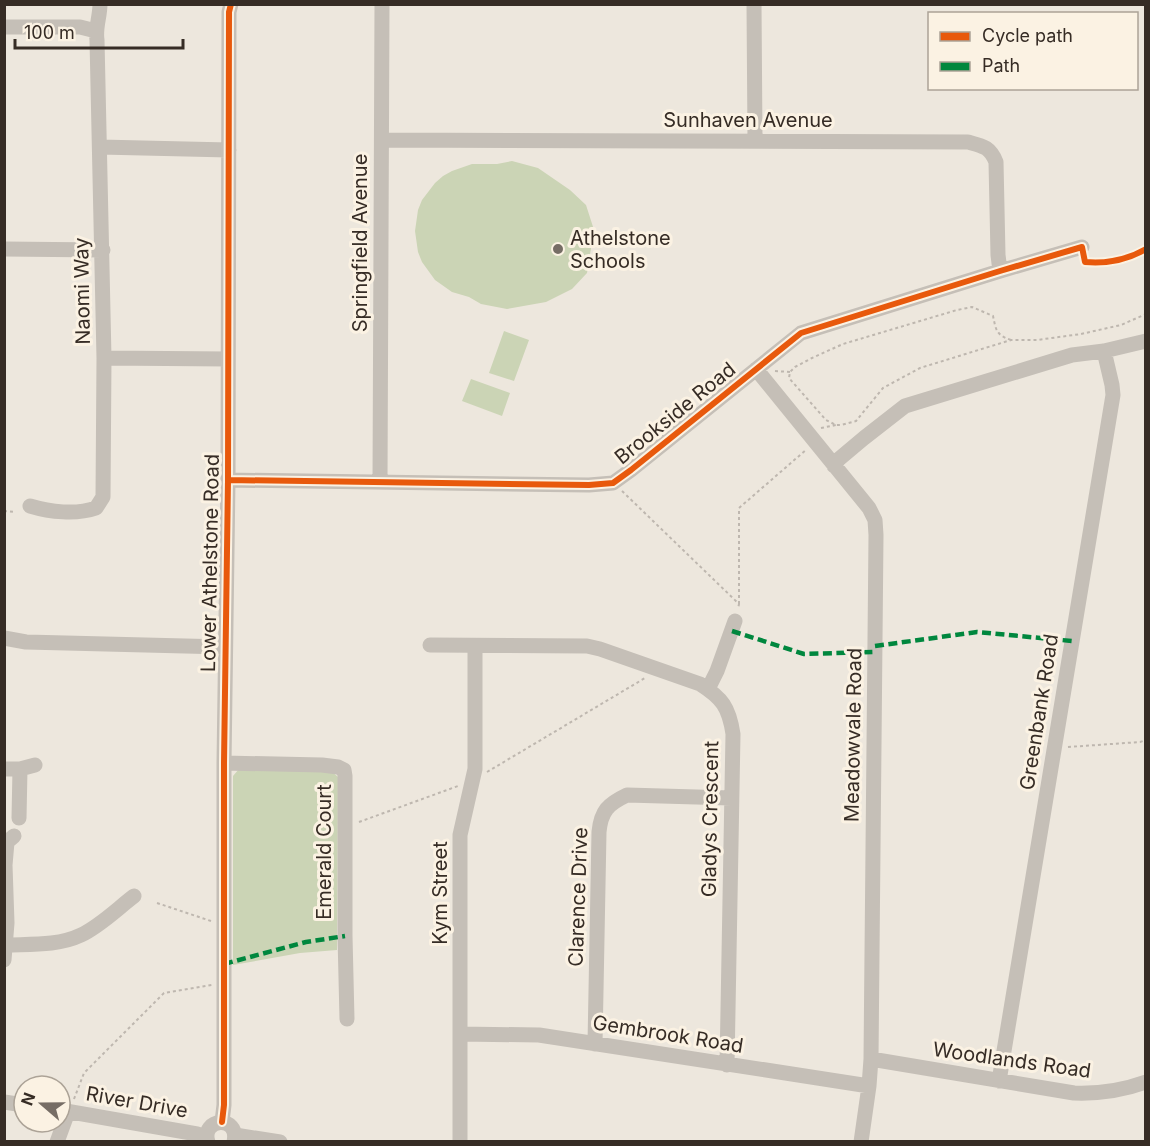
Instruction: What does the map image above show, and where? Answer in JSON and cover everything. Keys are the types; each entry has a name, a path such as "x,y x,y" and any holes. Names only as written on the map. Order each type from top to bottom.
{"street":[{"name":"Naomi Way","path":"30,506 43,510 85,512 96,508 103,497 105,358 96,31 100,17 100,4"},
{"name":"Lower Athelstone Road","path":"222,1122 228,480 229,12 231,4"},
{"name":"Springfield Avenue","path":"380,482 382,4"},
{"path":"754,4 755,140"},
{"path":"4,27 80,27 96,31"},
{"name":"Sunhaven Avenue","path":"382,140 968,141 981,145 992,153 996,162 1000,271"},
{"path":"100,147 229,150"},
{"name":"Brookside Road","path":"228,480 589,485 613,483 801,333 1082,247"},
{"path":"4,249 103,250"},
{"path":"834,466 864,438 905,406 1072,356 1146,341"},
{"name":"Greenbank Road","path":"999,1081 1113,395 1104,351"},
{"path":"105,358 228,359"},
{"name":"Meadowvale Road","path":"756,369 869,508 875,520 871,1059 861,1142"},
{"path":"708,689 735,621"},
{"path":"4,638 26,642 225,647"},
{"name":"Gladys Crescent","path":"430,645 587,646 700,684 714,693 723,703 731,718 733,734 727,1065"},
{"name":"Kym Street","path":"459,1142 460,835 475,769 475,646"},
{"name":"Emerald Court","path":"224,763 322,765 344,770 347,1019"},
{"path":"19,818 20,768"},
{"name":"Clarence Drive","path":"595,1044 600,819 606,809 627,795 731,798"},
{"path":"14,836 7,842 4,865 7,923 5,953 82,935 134,896"},
{"name":"Gembrook Road","path":"460,1034 539,1035 869,1086"},
{"name":"Woodlands Road","path":"871,1059 1074,1093 1092,1094 1127,1089 1146,1082"},
{"name":"River Drive","path":"72,1112 197,1134 208,1139"},
{"path":"208,1139 208,1129 214,1123 222,1122 234,1129 235,1138 280,1142"}],"path":[{"path":"1011,340 1001,335 996,329 993,316 972,307 843,344 795,367 790,372 789,378 826,420 841,425 855,421 883,388 920,368 1011,340 1037,340 1081,334 1121,325 1146,314"},
{"path":"735,621 739,604 739,508 815,442"},
{"path":"613,483 739,604"},
{"path":"4,511 15,512"},
{"path":"345,827 472,781 659,670"},
{"path":"1065,747 1146,740"},
{"path":"157,903 224,926"},
{"path":"72,1096 84,1073 164,993 224,982"}],"green space":[{"path":"512,161 538,168 570,190 586,205 594,230 587,273 572,289 546,302 507,309 481,304 469,297 452,292 435,280 422,262 415,231 422,200 443,176 472,164 497,164"},
{"path":"504,331 529,340 514,381 489,373"},
{"path":"471,379 510,393 502,416 462,401"},
{"path":"239,769 330,770 338,777 337,950 300,953 233,965 233,776"}],"marked path":[{"path":"732,631 804,654 875,652"},
{"path":"875,646 977,632 1072,641"},
{"path":"224,964 306,942 345,936"}],"cycle path":[{"path":"222,1122 224,1105 224,763 228,480 229,12 231,4"},
{"path":"228,480 589,485 613,483 801,333 1082,247 1085,262 1109,262 1146,249"}],"place":[{"name":"Athelstone Schools","path":"558,249"}]}
